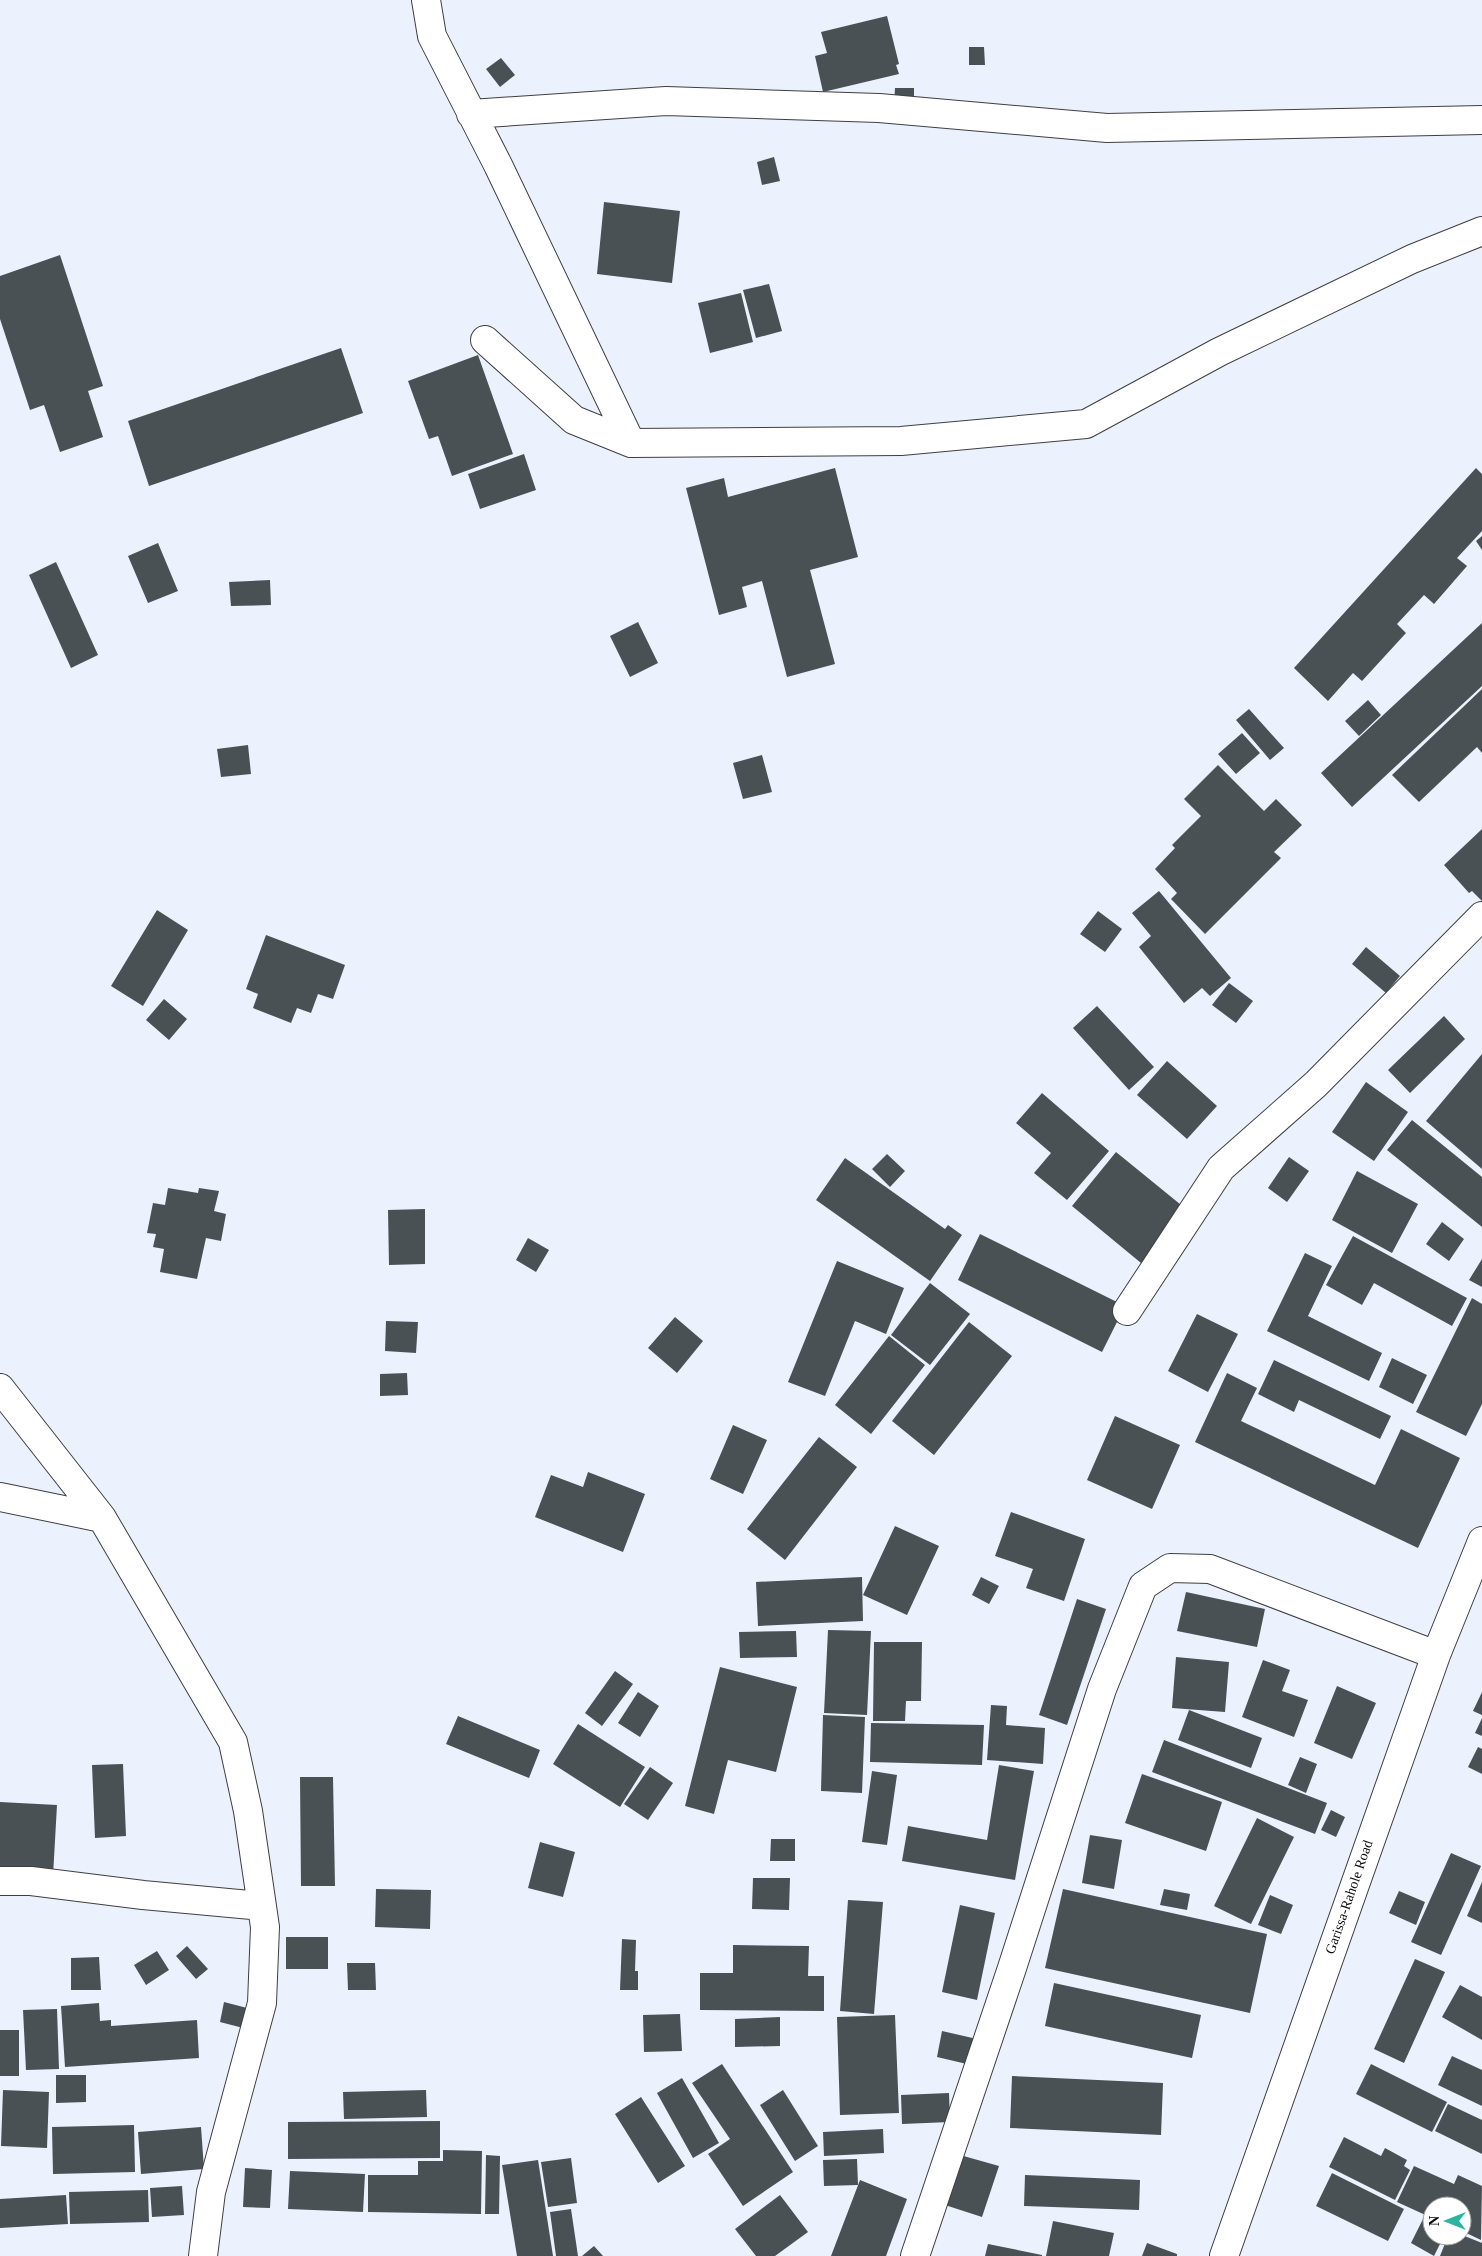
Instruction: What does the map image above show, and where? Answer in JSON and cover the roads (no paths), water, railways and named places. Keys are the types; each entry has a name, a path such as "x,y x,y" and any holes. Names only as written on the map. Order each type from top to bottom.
{"street":[{"path":"426,0 432,36 472,114 631,443"},
{"path":"472,114 666,101 879,108 1107,128 1482,120"},
{"path":"485,340 574,420 631,443 901,441 1086,424 1219,352 1412,259 1482,231"},
{"path":"1127,1311 1220,1168 1316,1084 1482,916"},
{"path":"0,1388 102,1518 233,1742 248,1812 265,1927 262,2004 211,2192 203,2256"},
{"path":"0,1497 102,1518"},
{"name":"Garissa-Rahole Road","path":"1224,2256 1436,1655 1482,1541"},
{"path":"915,2256 1012,1968 1102,1689 1143,1586 1170,1568 1210,1568 1436,1655"},
{"path":"0,1881 31,1881 143,1895 262,1906"}]}
